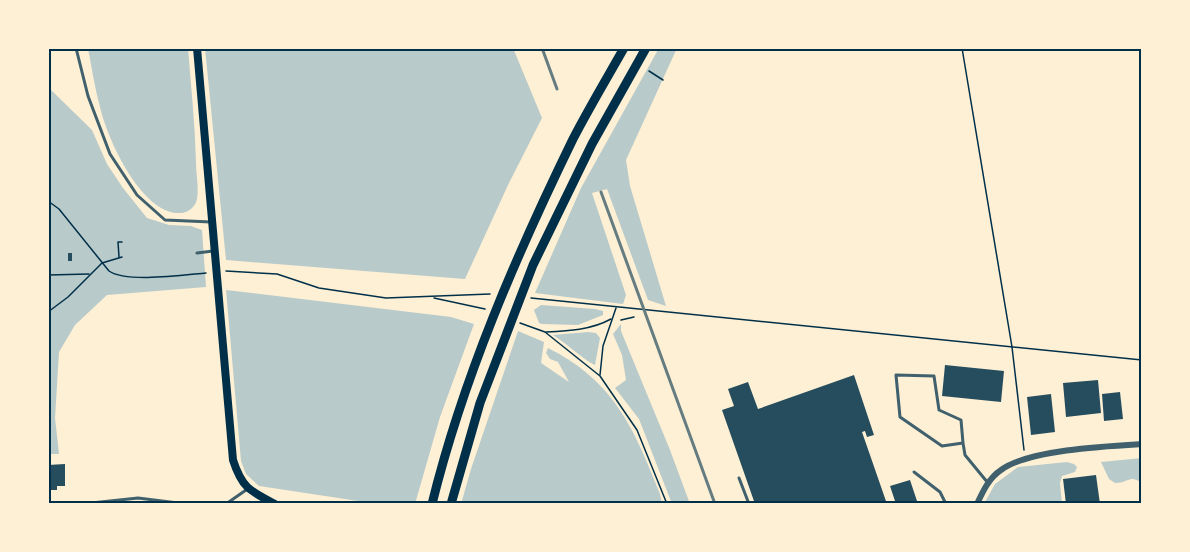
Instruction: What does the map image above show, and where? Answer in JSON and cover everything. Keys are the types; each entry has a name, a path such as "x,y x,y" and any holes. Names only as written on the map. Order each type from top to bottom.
{"main road":[{"path":"197,48 233,460 239,478 248,489 275,504"},
{"path":"432,504 456,422 487,334 517,261 574,138 624,48"},
{"path":"451,504 480,403 533,265 592,144 646,48"}],"street":[{"path":"977,504 988,483 999,471 1025,458 1042,454 1131,445 1142,446"}],"lane":[{"path":"76,48 88,96 110,154 137,195 165,220 211,222"},
{"path":"197,253 214,251"},
{"path":"963,443 942,446 900,417 896,375 934,376 939,410 961,420 965,455 988,483"},
{"path":"914,472 940,492 946,504"},
{"path":"739,478 749,504"},
{"path":"226,504 248,489"},
{"path":"82,504 138,498 186,504"}],"path":[{"path":"962,48 1012,347 1025,458"},
{"path":"649,71 663,80"},
{"path":"48,201 59,209 109,271 123,278 216,272 277,274 319,288 386,298 489,294"},
{"path":"48,312 68,297 102,263 121,257 118,242 122,242"},
{"path":"48,275 90,274"},
{"path":"429,297 455,301 490,311"},
{"path":"524,297 1142,360"},
{"path":"600,376 603,346 616,307"},
{"path":"621,320 634,317"},
{"path":"545,332 579,329 603,323 612,318"},
{"path":"512,319 545,332 600,376 637,430 667,504"}],"shaded area":[{"path":"88,48 188,48 198,190 196,202 189,210 184,213 167,211 154,203 130,175 105,124"},
{"path":"205,48 513,48 542,118 465,279 226,260"},
{"path":"659,48 677,48 626,160 630,186 666,306 648,300 607,189 592,193 626,295 623,304 535,293 581,188"},
{"path":"48,84 51,90 92,130 107,164 147,218 169,225 191,226 202,230 206,287 107,295 75,325 59,352 55,418 59,454 48,454"},
{"path":"226,290 451,317 474,324 440,417 415,504 378,504 259,486 246,474 241,461"},
{"path":"541,305 595,309 603,311 603,315 578,325 542,324 539,323 534,310"},
{"path":"621,324 621,331 690,504 672,504 639,419 615,388 626,380 622,355 613,334"},
{"path":"518,331 544,342 541,363 569,382 558,362 550,359 546,353 548,348 590,375 606,391 631,428 641,448 662,504 461,504"},
{"path":"596,333 600,338 595,365 553,335"},
{"path":"1142,458 1142,483 1131,479 1115,483 1109,479 1101,462"},
{"path":"1067,462 1077,467 1075,472 1062,476 1060,483 1062,504 984,504 995,484 1018,467"}],"building":[{"path":"68,253 72,253 72,261 68,261"},
{"path":"945,365 1004,371 1001,402 942,396"},
{"path":"854,375 874,435 867,437 865,431 862,432 887,504 755,504 722,410 734,406 728,389 748,382 758,409"},
{"path":"1098,380 1101,413 1066,417 1063,383"},
{"path":"1120,392 1123,419 1104,421 1102,394"},
{"path":"1051,394 1055,432 1031,435 1027,397"},
{"path":"65,464 65,486 57,486 57,490 48,490 48,465"},
{"path":"1096,475 1100,504 1066,504 1063,479"},
{"path":"910,480 918,504 896,504 890,486"}],"railway":[{"path":"542,48 557,89"},
{"path":"601,192 715,504"}]}
